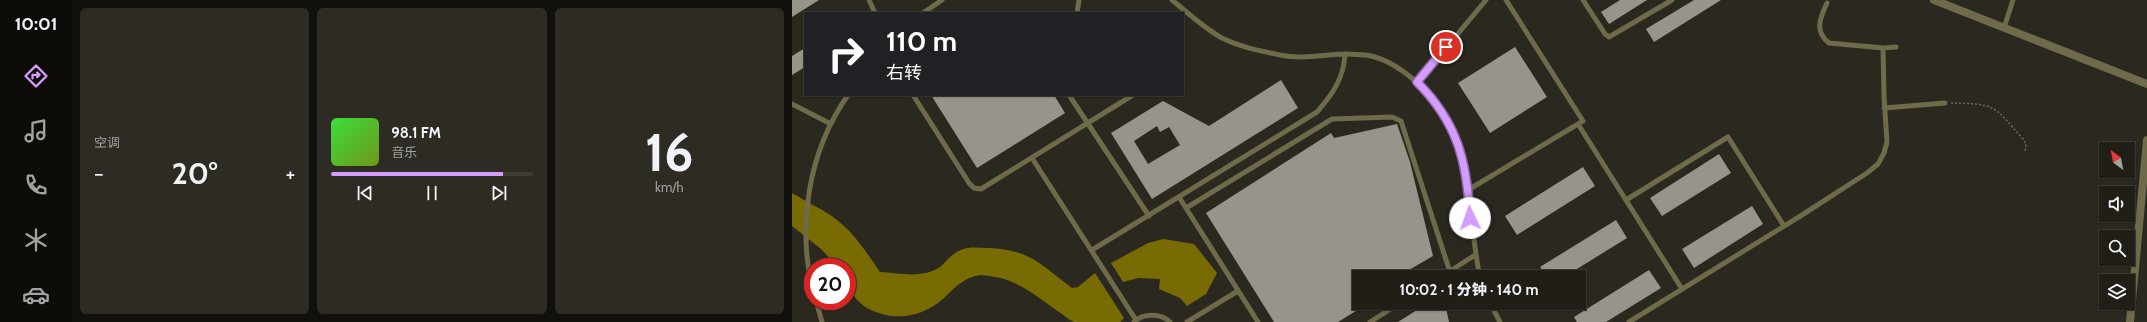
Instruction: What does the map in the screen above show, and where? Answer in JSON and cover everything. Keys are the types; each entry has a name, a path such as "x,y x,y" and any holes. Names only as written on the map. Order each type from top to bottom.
{"street":[{"path":"1934,0 2147,84"},
{"path":"2130,322 2147,140"}],"lane":[{"path":"869,0 875,12"},
{"path":"924,12 942,0"},
{"path":"1077,12 1079,0"},
{"path":"1172,0 1218,35 1249,48 1282,56 1318,58 1345,54 1371,56 1389,64 1417,82 1441,110 1456,136 1468,190 1475,255 1478,270"},
{"path":"1417,82 1486,0"},
{"path":"1468,190 1582,121 1506,0"},
{"path":"1583,0 1605,34 1610,37 1672,0"},
{"path":"2004,28 2013,0"},
{"path":"1827,3 1820,19 1820,30 1822,37 1829,43 1883,48 1896,47"},
{"path":"1629,322 1868,173 1878,164 1884,153 1887,142 1884,108 1883,48"},
{"path":"1092,250 1317,112 1330,98 1338,84 1344,65 1345,54"},
{"path":"808,258 806,245 808,189 821,145 847,96"},
{"path":"914,96 974,188 981,190 1131,96"},
{"path":"1070,96 1149,216"},
{"path":"1884,108 1945,103"},
{"path":"792,104 831,124"},
{"path":"1186,208 1332,119 1392,117 1401,121 1449,270"},
{"path":"1578,124 1682,289"},
{"path":"1626,200 1728,137 1784,226"},
{"path":"1032,158 1092,250 1135,321 1145,316 1157,315 1170,322"},
{"path":"1179,197 1258,322"},
{"path":"1453,270 1475,255"},
{"path":"1187,322 1238,291"},
{"path":"819,310 822,322"},
{"path":"1370,322 1389,310"},
{"path":"1494,310 1500,322"}],"path":[{"path":"1945,103 1982,104 1996,109 2023,139 2026,144 2025,152"}],"shaded area":[{"path":"792,193 827,213 843,225 860,244 880,272 911,274 926,273 940,267 958,251 968,248 988,248 1003,249 1025,255 1043,265 1072,288 1078,287 1095,273 1124,318 1120,322 1074,322 1036,296 1012,282 1004,279 980,275 969,278 935,305 917,314 907,316 887,315 867,308 856,298 856,258 830,258 821,249 792,226"},
{"path":"1163,239 1194,244 1217,273 1206,294 1187,306 1180,298 1159,289 1160,279 1138,278 1123,282 1111,263 1148,243"}],"building":[{"path":"792,0 819,0 792,17"},
{"path":"1620,0 1647,0 1609,24 1601,12"},
{"path":"1694,0 1721,0 1654,42 1646,29"},
{"path":"1515,47 1547,97 1490,133 1458,83"},
{"path":"804,49 804,68 792,75 792,56"},
{"path":"1281,80 1298,108 1152,199 1111,133 1163,101 1209,126","holes":["1157,126 1160,132 1169,127 1180,145 1148,164 1134,141"]},
{"path":"932,96 1055,96 1065,113 977,168"},
{"path":"1397,124 1410,162 1433,256 1409,270 1352,270 1352,310 1358,310 1338,322 1274,322 1206,213 1331,133 1334,138"},
{"path":"1719,154 1731,173 1662,216 1650,198"},
{"path":"1583,167 1595,186 1517,235 1505,216"},
{"path":"1752,206 1763,224 1694,268 1682,249"},
{"path":"1616,220 1627,238 1575,270 1542,270 1540,267"},
{"path":"1649,270 1661,288 1606,322 1577,322 1574,317"},
{"path":"1417,310 1446,310 1449,322 1398,322"}],"route":[{"path":"1446,47 1417,82 1441,110 1456,136 1463,160 1468,190 1470,218"}]}
